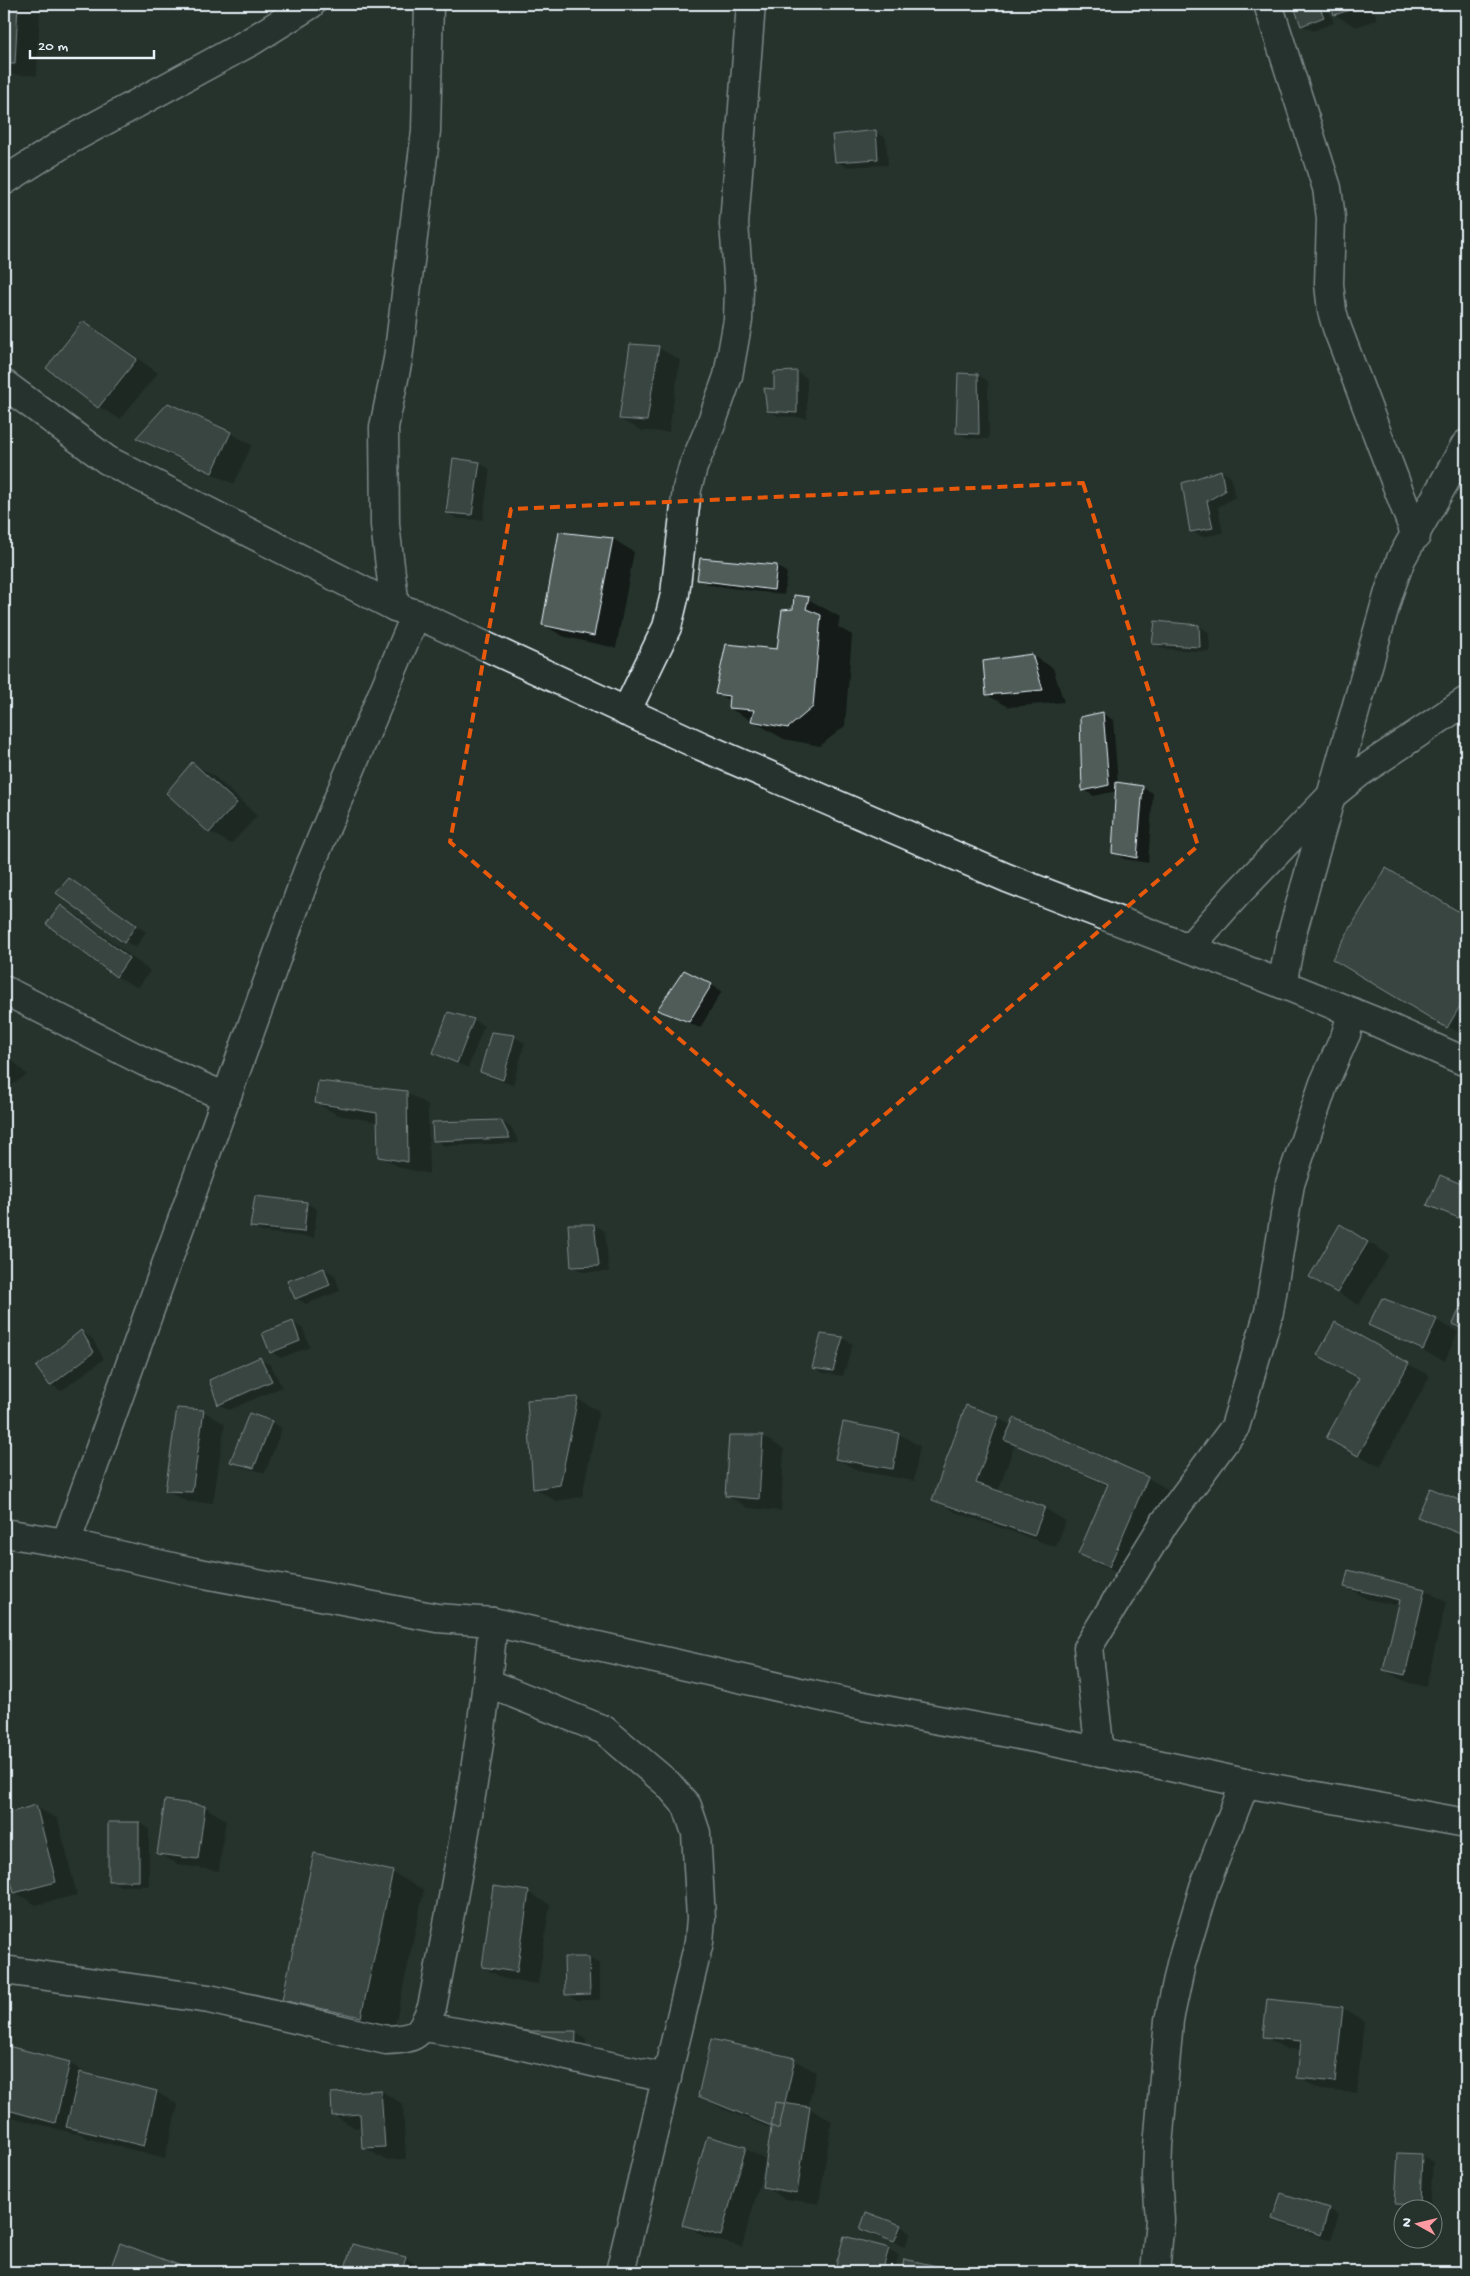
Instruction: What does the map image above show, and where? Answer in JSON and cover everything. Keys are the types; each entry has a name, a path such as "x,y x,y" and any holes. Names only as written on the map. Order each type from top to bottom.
{"street":[{"path":"4,180 64,143 250,42 311,4"},
{"path":"66,1544 226,1097 406,610 385,525 384,427 398,359 426,131 429,4"},
{"path":"626,712 667,627 675,594 687,489 693,467 725,384 738,320 739,287 734,224 751,4"},
{"path":"1268,4 1327,188 1331,218 1329,284 1337,328 1416,536"},
{"path":"4,384 107,460 406,610 626,712 1007,878 1352,1012 1466,1062"},
{"path":"1282,984 1292,933 1389,592 1401,559 1416,536 1466,444"},
{"path":"1189,948 1236,895 1332,795 1359,773 1466,702"},
{"path":"4,990 145,1062 226,1097"},
{"path":"1100,1753 1088,1648 1165,1522 1235,1427 1269,1312 1290,1184 1324,1083 1346,1034 1352,1012"},
{"path":"4,1533 66,1544 194,1572 438,1618 493,1622 848,1703 1040,1739 1245,1783 1466,1823"},
{"path":"4,1970 209,1999 386,2040 407,2040 424,2027 432,2007 464,1847 488,1683 493,1622"},
{"path":"488,1683 604,1730 668,1784 686,1806 696,1833 701,1918 699,1942 620,2272"},
{"path":"1155,2272 1160,2220 1157,2169 1169,2020 1181,1964 1201,1895 1245,1783"},
{"path":"424,2027 468,2033 541,2049 620,2070 667,2078"}],"highlighted area":[{"path":"1083,483 1198,846 826,1165 450,842 511,509"}],"building":[{"path":"4,4 18,4 15,64 4,64"},
{"path":"1293,4 1318,4 1324,17 1301,26"},
{"path":"1330,4 1355,4 1356,8 1334,15"},
{"path":"876,130 878,159 835,162 832,135"},
{"path":"83,321 137,359 98,408 46,368"},
{"path":"630,344 659,346 647,421 619,419"},
{"path":"797,371 797,413 767,411 764,388 774,389 774,372"},
{"path":"958,373 978,374 979,434 956,433"},
{"path":"168,403 231,432 212,473 136,438"},
{"path":"453,458 480,462 472,515 446,513"},
{"path":"1221,470 1225,491 1207,501 1213,528 1190,532 1182,483"},
{"path":"559,532 613,538 594,636 542,625"},
{"path":"700,558 777,565 774,590 697,580"},
{"path":"794,595 809,597 806,609 821,615 813,707 788,728 751,721 754,710 728,708 729,696 715,694 726,644 777,649 782,610 793,609"},
{"path":"1155,621 1199,625 1200,647 1152,644"},
{"path":"1032,654 1043,690 986,695 983,661"},
{"path":"1103,712 1109,785 1082,791 1080,717"},
{"path":"192,762 237,803 209,833 166,793"},
{"path":"1116,782 1143,786 1137,858 1112,853"},
{"path":"1386,868 1466,916 1466,996 1447,1028 1332,959"},
{"path":"69,878 136,925 124,943 56,893"},
{"path":"61,905 129,958 116,977 46,924"},
{"path":"684,970 712,984 689,1022 657,1010"},
{"path":"448,1012 474,1019 457,1063 433,1053"},
{"path":"491,1032 515,1035 503,1080 480,1072"},
{"path":"318,1081 407,1091 408,1162 378,1157 377,1113 315,1103"},
{"path":"501,1120 510,1138 433,1141 432,1122"},
{"path":"1440,1175 1466,1186 1466,1221 1427,1205"},
{"path":"255,1196 307,1202 304,1232 250,1227"},
{"path":"568,1224 594,1224 599,1266 571,1267"},
{"path":"1340,1224 1368,1242 1337,1293 1309,1277"},
{"path":"324,1268 330,1285 295,1299 287,1281"},
{"path":"1466,1294 1466,1331 1453,1324"},
{"path":"1382,1298 1437,1319 1423,1350 1368,1325"},
{"path":"293,1321 300,1341 270,1353 262,1333"},
{"path":"1335,1322 1409,1363 1358,1456 1326,1438 1359,1378 1317,1355"},
{"path":"81,1330 94,1352 50,1386 36,1367"},
{"path":"821,1334 843,1337 833,1371 812,1368"},
{"path":"260,1357 272,1381 218,1405 209,1380"},
{"path":"578,1397 560,1485 533,1489 527,1400"},
{"path":"966,1405 999,1417 976,1483 1045,1507 1034,1536 932,1500"},
{"path":"177,1408 204,1410 192,1492 165,1491"},
{"path":"249,1413 272,1421 254,1468 230,1462"},
{"path":"1014,1418 1148,1477 1109,1567 1078,1554 1108,1484 1004,1440"},
{"path":"843,1422 899,1433 893,1469 835,1459"},
{"path":"729,1435 763,1435 759,1499 725,1496"},
{"path":"1430,1488 1466,1503 1466,1536 1417,1517"},
{"path":"1348,1570 1425,1589 1405,1675 1383,1670 1400,1600 1344,1587"},
{"path":"165,1800 205,1806 198,1859 157,1854"},
{"path":"36,1805 56,1882 14,1893 4,1854 4,1814"},
{"path":"108,1822 139,1822 139,1881 108,1881"},
{"path":"314,1853 393,1871 361,2017 282,2000"},
{"path":"493,1886 529,1891 517,1972 482,1967"},
{"path":"564,1957 589,1957 590,1994 565,1995"},
{"path":"1267,1999 1343,2007 1335,2082 1297,2078 1301,2041 1263,2037"},
{"path":"523,2031 576,2031 575,2060 522,2059"},
{"path":"711,2039 795,2058 779,2129 698,2096"},
{"path":"4,2045 70,2062 55,2123 4,2109"},
{"path":"80,2072 157,2091 144,2146 66,2127"},
{"path":"381,2090 385,2147 362,2148 360,2114 332,2116 331,2093"},
{"path":"775,2102 810,2107 797,2193 762,2187"},
{"path":"707,2136 746,2147 721,2236 682,2225"},
{"path":"1398,2153 1422,2154 1420,2198 1395,2198"},
{"path":"1281,2193 1329,2208 1321,2235 1272,2219"},
{"path":"866,2212 901,2225 894,2242 860,2229"},
{"path":"844,2236 889,2248 882,2272 834,2272"},
{"path":"120,2243 197,2272 109,2272"},
{"path":"352,2244 406,2257 402,2272 344,2272"},
{"path":"904,2259 951,2269 950,2272 902,2272"},
{"path":"415,2265 453,2272 413,2272"},
{"path":"741,2266 742,2272 691,2272 691,2270"}]}
